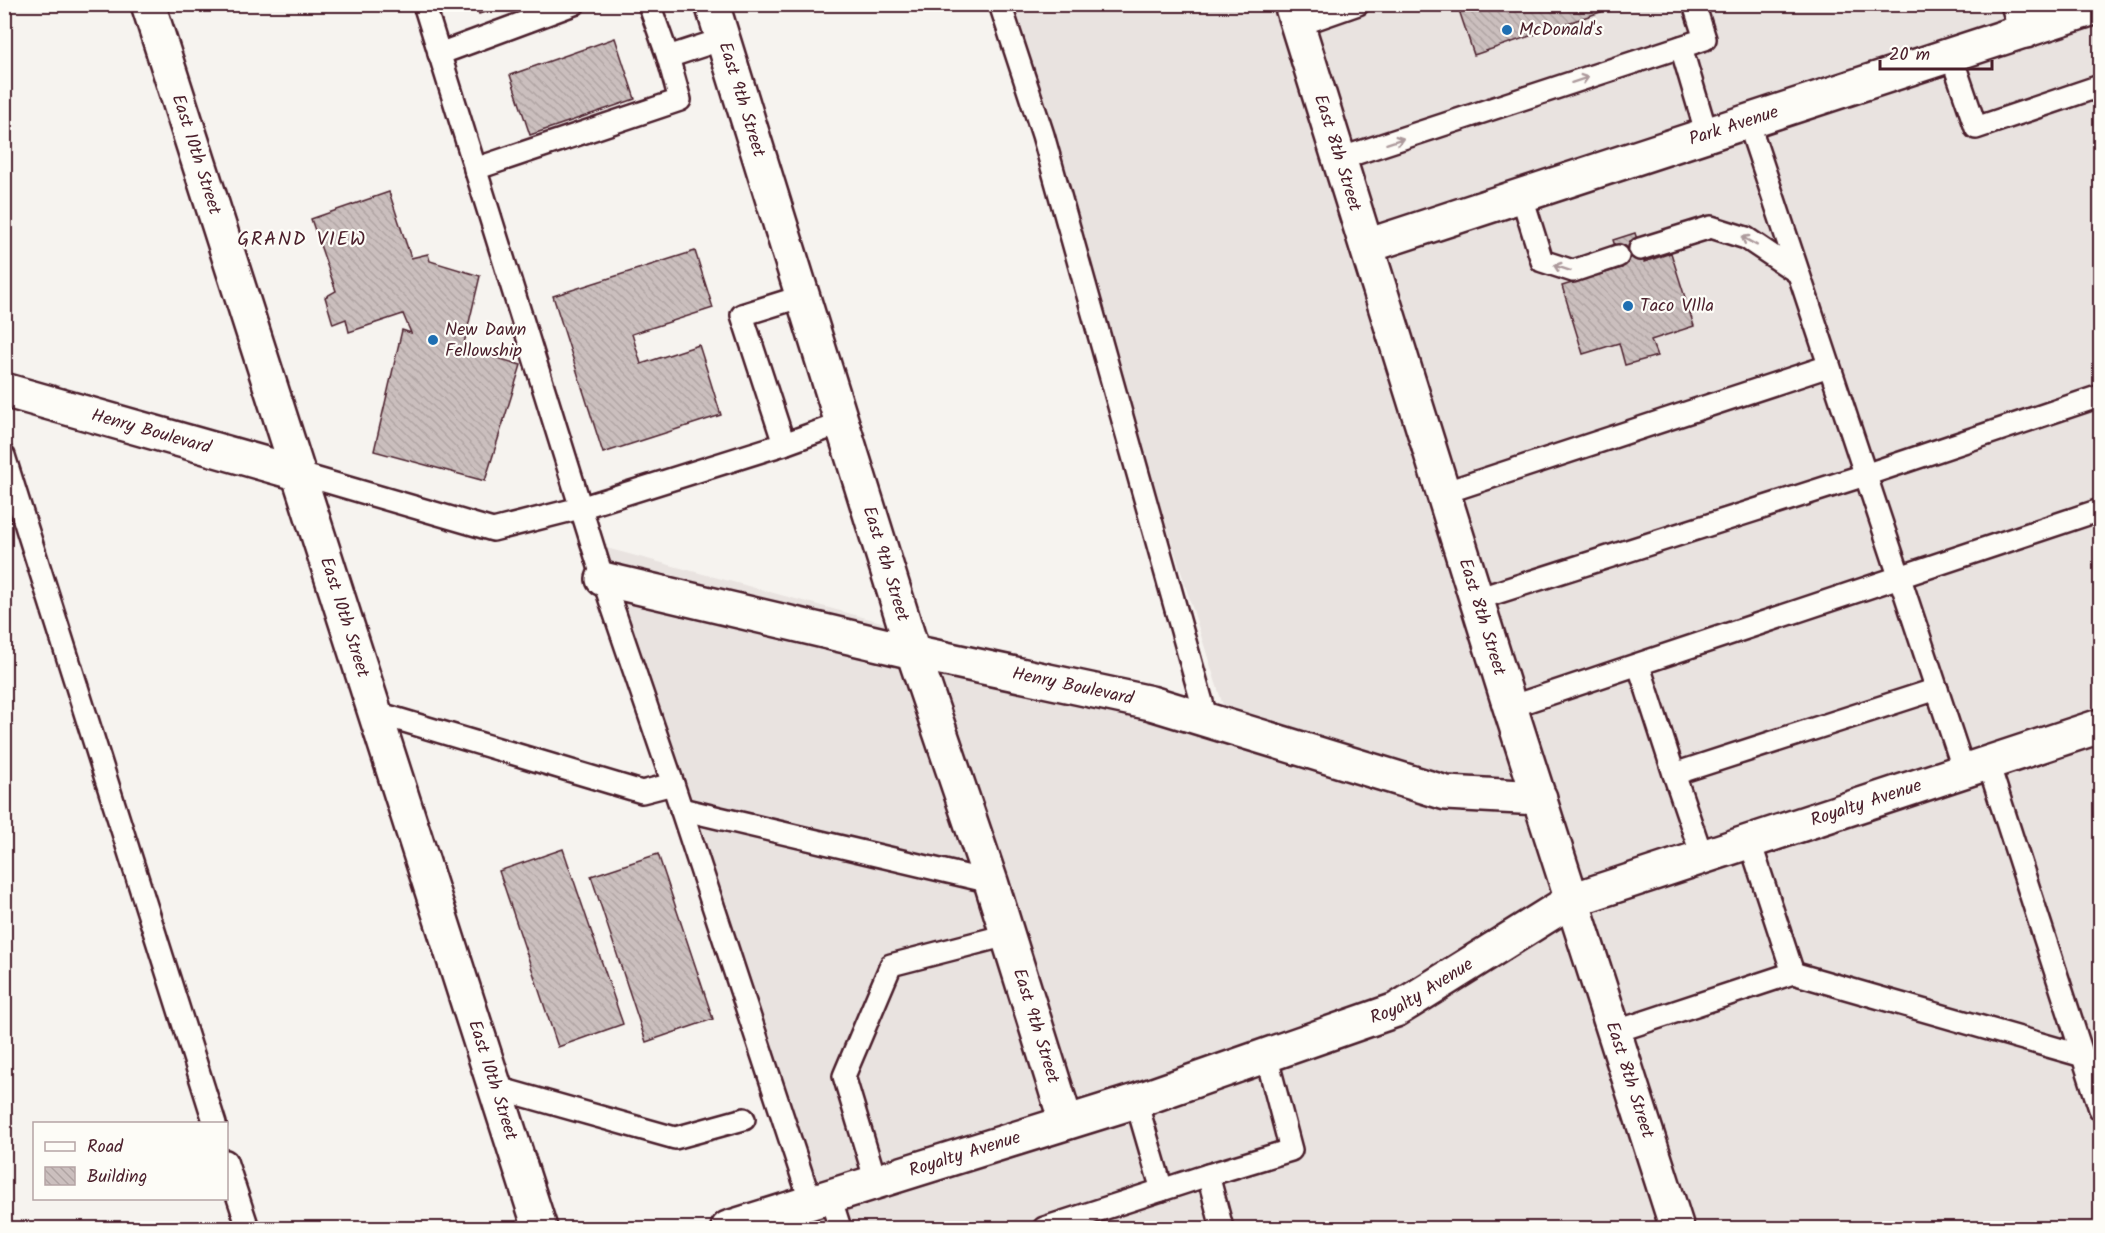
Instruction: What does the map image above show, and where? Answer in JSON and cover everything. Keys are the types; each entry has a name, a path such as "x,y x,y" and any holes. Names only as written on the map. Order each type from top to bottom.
{"street":[{"name":"East 10th Street","path":"148,4 540,1228"},
{"name":"East 9th Street","path":"712,4 913,652 991,882 1066,1122"},
{"name":"Park Avenue","path":"1366,246 1522,197 1951,55 2022,18 2100,6"},
{"name":"East 8th Street","path":"1295,15 1510,707 1677,1228"},
{"name":"Henry Boulevard","path":"4,390 297,473"},
{"name":"Henry Boulevard","path":"603,579 913,652 1151,703 1446,793 1540,798"},
{"name":"Royalty Avenue","path":"728,1228 1136,1101 1396,1010 1572,900 2100,726"}],"lane":[{"path":"424,4 580,508 681,809 820,1200 840,1228"},
{"path":"439,54 574,4"},
{"path":"475,169 680,100 649,4"},
{"path":"1000,4 1043,135 1207,720"},
{"path":"1295,15 1358,4"},
{"path":"1339,159 1705,39 1694,4"},
{"path":"668,57 723,39"},
{"path":"1681,47 1707,135"},
{"path":"1951,55 1976,128 2100,86"},
{"path":"1748,122 1937,689 1976,767 2083,1056 2100,1109"},
{"path":"1522,197 1542,261 1573,271 1618,256"},
{"path":"1640,249 1711,227 1746,238 1798,273"},
{"path":"784,444 742,315 803,296"},
{"path":"1443,493 1829,366"},
{"path":"1477,599 1865,475 2100,396"},
{"path":"297,473 493,530 580,508 784,444 842,423"},
{"path":"4,456 214,1122"},
{"path":"1510,707 1639,666 2100,510"},
{"path":"1639,666 1701,856"},
{"path":"1674,774 1937,689"},
{"path":"374,712 642,792 673,784"},
{"path":"681,809 991,882"},
{"path":"1750,842 1793,973"},
{"path":"876,1182 844,1076 891,965 1007,935"},
{"path":"1614,1032 1793,973 2083,1056"},
{"path":"1044,1228 1291,1150 1266,1055"},
{"path":"494,1087 675,1138 744,1119"},
{"path":"1136,1101 1162,1190"},
{"path":"228,1167 248,1228"},
{"path":"1208,1175 1222,1228"}],"shaded area":[{"path":"1003,5 2100,5 2100,1228 815,1228 599,546 1226,715"}],"building":[{"path":"476,4 509,4 479,14"},
{"name":"McDonald's","path":"1457,4 1624,4 1474,55"},
{"path":"615,38 635,99 530,135 510,75"},
{"name":"New Dawn Fellowship","path":"389,192 411,258 428,254 430,261 480,276 463,348 521,365 485,481 374,451 402,330 411,333 403,314 349,332 346,319 333,324 325,297 336,291 311,219"},
{"name":"Taco VIlla","path":"1635,233 1644,262 1671,253 1694,326 1651,340 1657,356 1625,365 1619,343 1583,354 1562,286 1622,268 1613,240"},
{"path":"695,251 713,308 632,334 641,364 699,345 721,415 603,453 553,296"},
{"path":"563,849 623,1024 558,1047 499,871"},
{"path":"658,854 713,1019 646,1042 591,876"}],"place":[{"name":"McDonald's","path":"1507,30"},
{"name":"Taco VIlla","path":"1628,306"},
{"name":"New Dawn Fellowship","path":"433,340"}],"district":[{"name":"GRAND VIEW","path":"302,240"}]}
